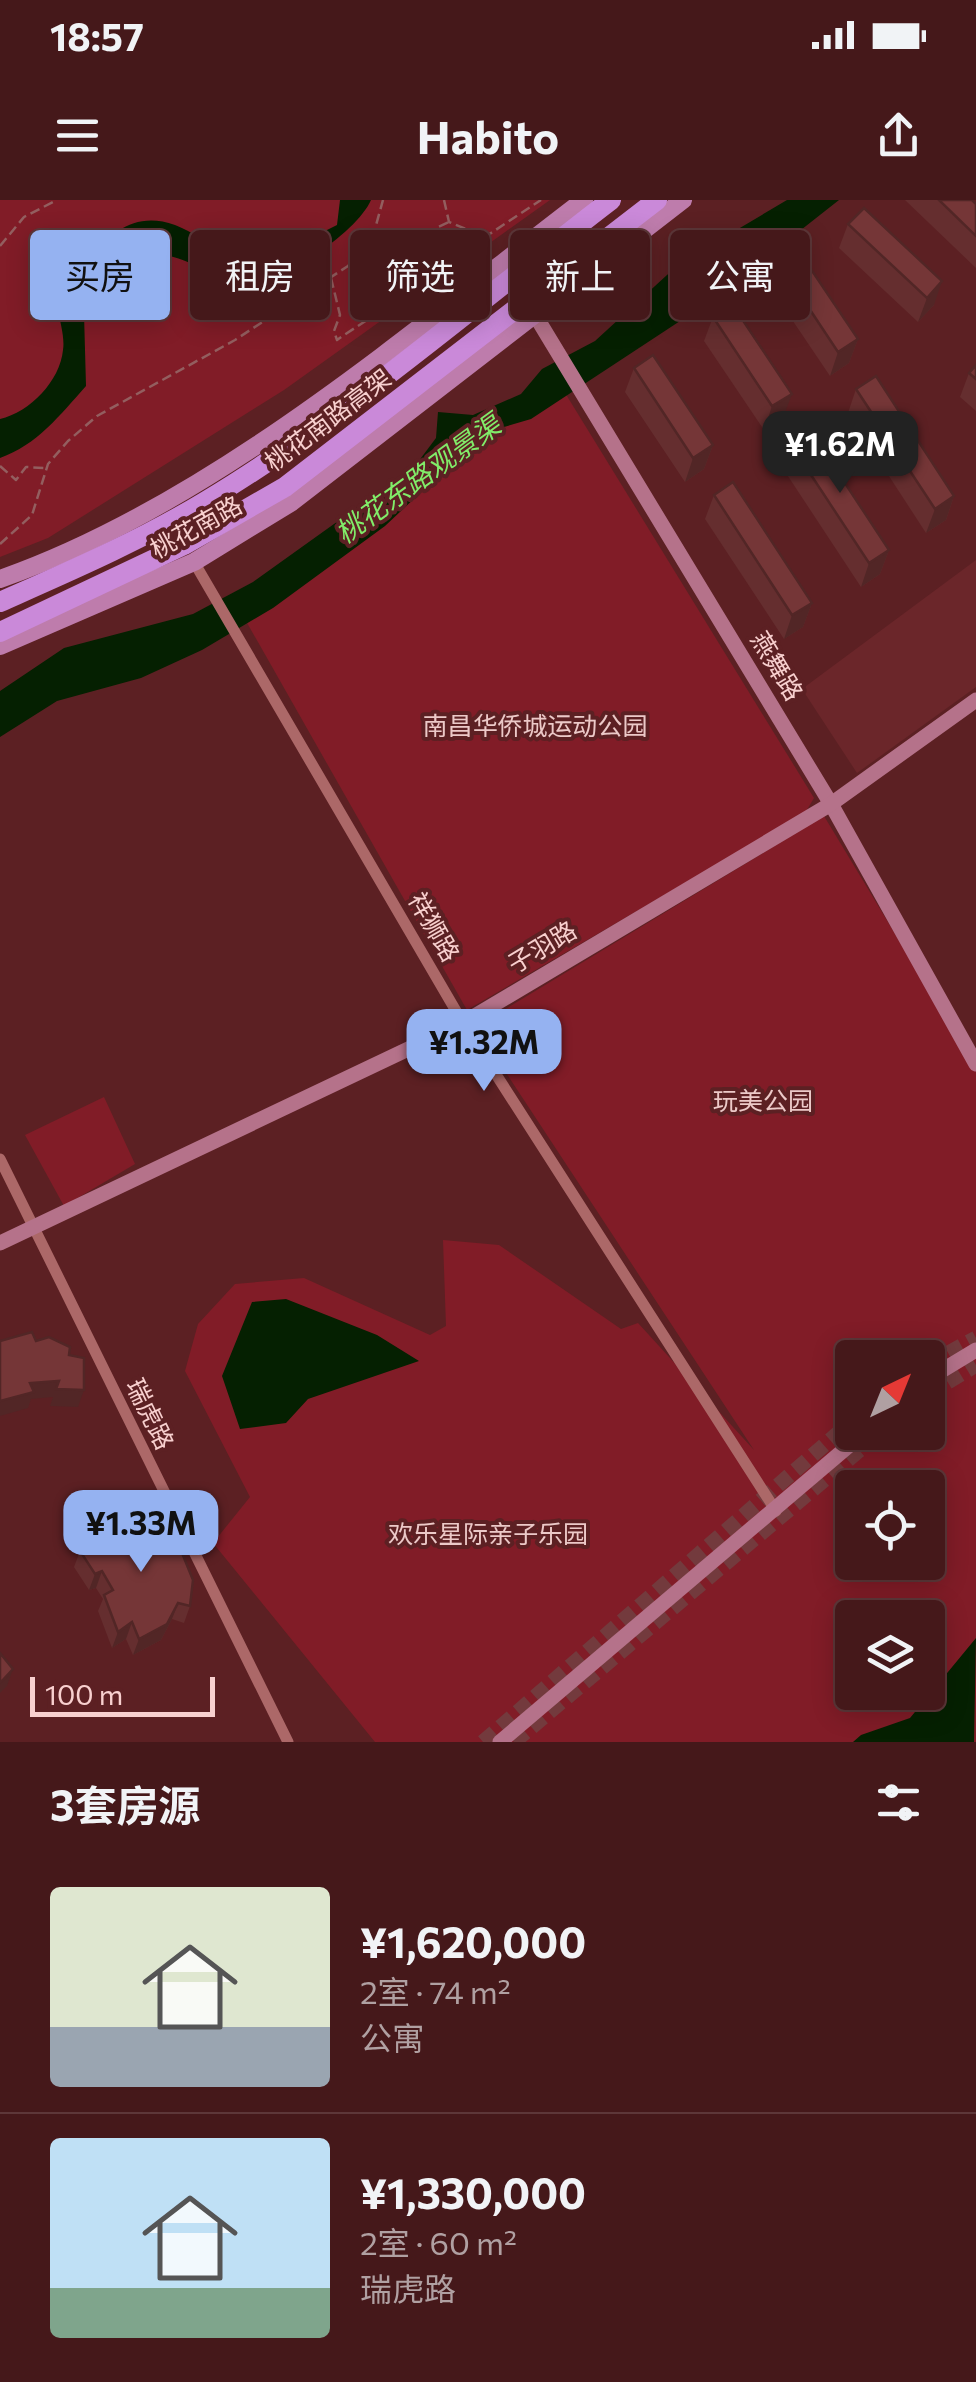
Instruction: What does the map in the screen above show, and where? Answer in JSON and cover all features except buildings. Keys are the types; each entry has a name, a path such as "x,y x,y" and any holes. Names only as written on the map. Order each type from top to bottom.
{"highway":[{"name":"桃花南路高架","path":"0,602 104,556 206,501 312,428 611,200"},
{"name":"桃花南路高架","path":"621,230 656,200"},
{"name":"桃花南路高架","path":"0,632 184,545 284,487 512,320"}],"main road":[{"name":"桃花南路","path":"0,578 50,561 153,510 391,347 584,200"},
{"name":"桃花南路","path":"639,230 682,200"},
{"name":"桃花南路","path":"0,646 194,562 292,502 514,320"}],"street":[{"name":"燕舞路","path":"538,320 831,804 976,1064"},
{"name":"祥狮路","path":"194,562 463,1023 776,1511"},
{"name":"子羽路","path":"0,1243 463,1023 831,804 976,700"},
{"name":"瑞虎路","path":"0,1160 288,1742"},
{"path":"945,1369 976,1350"},
{"path":"500,1742 844,1450"}],"path":[{"path":"0,246 24,218 57,200"},
{"path":"384,200 374,236 348,266 330,278 340,315 334,331 337,340 424,273 438,246 436,228 449,222 485,237 541,200"},
{"path":"444,200 449,222"},
{"path":"0,544 32,515 46,468 97,416 266,320"},
{"path":"0,466 16,480 26,467 46,468"}],"shaded area":[{"path":"976,560 976,687 857,773 802,689"}],"green space":[{"path":"0,200 550,200 490,243 490,230 350,230 350,320 382,320 284,390 48,538 0,557"},
{"name":"南昌华侨城运动公园","path":"562,388 814,798 805,813 467,1010 242,614 523,411"},
{"path":"824,816 976,1068 976,1742 375,1742 213,1543 250,1497 185,1371 198,1324 235,1284 304,1278 430,1335 446,1326 443,1240 499,1245 621,1329 638,1323 754,1450 476,1027"},
{"path":"104,1097 135,1164 64,1206 25,1135"}],"water":[{"path":"340,200 371,200 330,244 327,230 337,225"},
{"path":"787,200 839,200 801,230 736,230"},
{"path":"154,221 190,233 190,263 170,256 170,230 120,230"},
{"name":"桃花东路观景渠","path":"670,272 670,320 682,320 531,419 494,430 467,449 385,526 273,608 202,650 141,678 57,701 0,737 0,691 64,648 193,614 253,582 415,466 436,438 438,412 473,415 521,394 542,369 595,341 618,320 650,320 650,291"},
{"path":"60,320 84,320 86,386 37,437 0,458 0,419 22,410 50,384 61,362"},
{"path":"286,1299 377,1335 419,1361 308,1399 286,1423 240,1429 222,1376 252,1302"},
{"path":"976,1638 974,1742 853,1742 861,1735 910,1718 917,1710 945,1710 945,1676"}],"tunnel":[{"path":"945,1355 976,1338"},
{"path":"945,1384 976,1365"},
{"path":"483,1742 835,1436"},
{"path":"514,1742 860,1450"}],"park label":[{"name":"玩美公园","path":"763,1101"},
{"name":"欢乐星际亲子乐园","path":"488,1534"}]}
